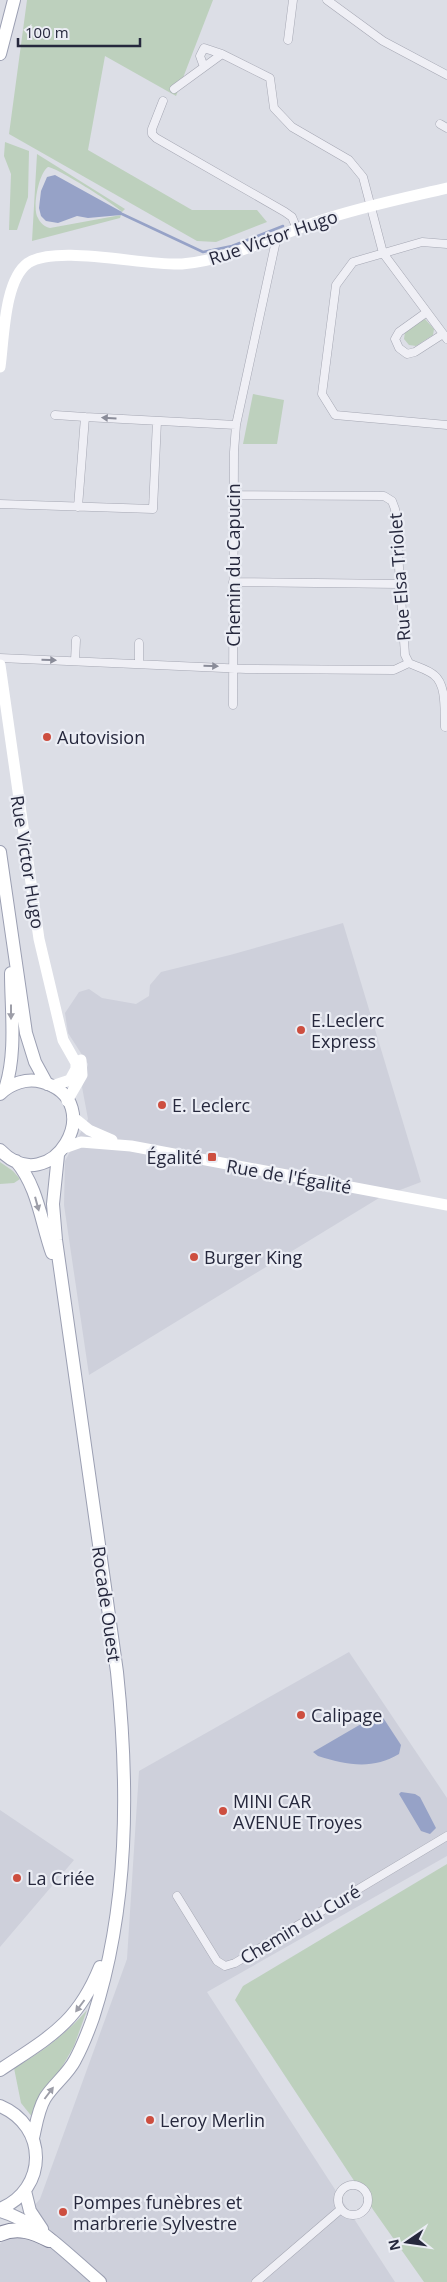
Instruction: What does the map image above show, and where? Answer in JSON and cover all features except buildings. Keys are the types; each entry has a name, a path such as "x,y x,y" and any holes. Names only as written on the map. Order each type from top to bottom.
{"highway":[{"path":"0,2234 7,2231 25,2231 49,2240"}],"main road":[{"path":"0,54 14,0"},
{"path":"0,852 23,1016 30,1051 38,1070 67,1101 73,1118"},
{"path":"3,1092 8,1080 11,1049 11,928"},
{"path":"3,1092 26,1080 50,1085"},
{"name":"Rocade Ouest","path":"33,2138 45,2098 75,2061 93,2019 108,1961 122,1863 124,1828 124,1740 117,1672 60,1280 53,1204 61,1151 71,1133 73,1118"},
{"path":"0,1150 16,1161 38,1164 61,1151"},
{"name":"Rocade Ouest","path":"16,1161 34,1189 60,1280"},
{"name":"Rocade Ouest","path":"0,2070 34,2048 68,2021 78,2010 96,1978 113,1930"},
{"path":"0,2106 15,2114 26,2125 33,2138 36,2154 35,2171 25,2191 17,2199 0,2210"},
{"path":"25,2191 30,2211 49,2240"},
{"path":"0,2210 26,2222 100,2282"}],"street":[{"path":"288,40 292,0"},
{"path":"328,0 383,40 447,75"},
{"path":"204,67 200,56 204,48 222,54 270,78 274,108 292,127 349,160 363,176 384,254 445,336 415,352 407,354 399,348 395,339 399,332 427,312"},
{"path":"174,89 222,54"},
{"path":"163,101 152,129 152,134 156,138 285,212 292,218 297,229"},
{"name":"Rue Victor Hugo","path":"0,367 10,295 18,275 34,260 54,256 158,264 206,261 312,223 371,205 447,188"},
{"name":"Chemin du Capucin","path":"233,705 232,495 236,425 277,236"},
{"path":"447,244 422,242 353,262 336,286 322,394 335,416 447,425"},
{"path":"55,416 236,425"},
{"path":"78,507 86,417"},
{"path":"0,504 153,509 158,421"},
{"name":"Rue Elsa Triolet","path":"232,495 384,496 394,498 403,645 409,663 435,675 439,681 442,687 445,727"},
{"path":"232,582 399,584"},
{"path":"75,661 76,640"},
{"path":"139,643 139,663"},
{"name":"Rue Elsa Triolet","path":"0,658 233,668 394,670 409,663"},
{"name":"Rue Victor Hugo","path":"0,664 36,921 63,1040 76,1064 76,1069 70,1080 50,1085"},
{"name":"Rue Victor Hugo","path":"60,1029 81,1060 83,1068 82,1075 67,1101"},
{"path":"73,1118 89,1130 131,1146"},
{"path":"61,1151 81,1142 131,1146"},
{"name":"Rue de l'Égalité","path":"131,1146 447,1204"},
{"name":"Chemin du Curé","path":"177,1896 217,1960 226,1966 235,1963 447,1836"},
{"path":"256,2282 341,2209"}],"shaded area":[{"path":"343,923 421,1182 379,1198 89,1375 64,1205 65,1161 88,1119 82,1087 88,1064 68,1033 65,1013 79,992 89,989 102,998 136,1004 149,996 150,985 161,972 230,955"},
{"path":"349,1652 447,1798 447,1856 207,1992 395,2282 0,2282 0,2244 40,2199 127,1959 139,1771"},
{"path":"0,1810 74,1860 0,1947"}],"green space":[{"path":"27,0 213,0 176,96 105,56 88,150 192,210 257,210 267,222 216,242 197,241 9,134"},
{"path":"5,142 29,151 28,197 17,230 9,230 11,174 4,156"},
{"path":"37,154 125,209 122,212 86,187 48,167 41,177 36,200 36,214 43,225 50,228 121,215 120,218 32,241"},
{"path":"425,319 434,329 433,335 416,346 409,345 404,339 405,332"},
{"path":"253,394 284,400 277,444 243,444"},
{"path":"0,1162 13,1171 20,1179 14,1183 0,1184"},
{"path":"447,1864 447,2282 424,2282 374,2211 235,2000 243,1986"},
{"path":"87,2010 74,2046 33,2118 21,2103 14,2068 53,2042"}],"water":[{"path":"55,175 122,212 121,215 88,218 77,216 58,223 46,221 41,216 39,208 41,191 47,177"},
{"path":"380,1713 401,1745 399,1754 389,1759 369,1764 349,1764 318,1756 313,1752"},
{"path":"401,1792 415,1794 420,1797 436,1828 430,1834 421,1831 399,1794"}],"waterway":[{"path":"122,214 203,252 232,246 283,226"}],"place":[{"name":"Autovision","path":"47,737"},
{"name":"E.Leclerc Express","path":"301,1030"},
{"name":"E. Leclerc","path":"162,1105"},
{"name":"Égalité","path":"212,1157"},
{"name":"Burger King","path":"194,1257"},
{"name":"Calipage","path":"301,1715"},
{"name":"MINI CAR AVENUE Troyes","path":"223,1811"},
{"name":"La Criée","path":"17,1878"},
{"name":"Leroy Merlin","path":"150,2120"},
{"name":"Pompes funèbres et marbrerie Sylvestre","path":"63,2212"}]}
